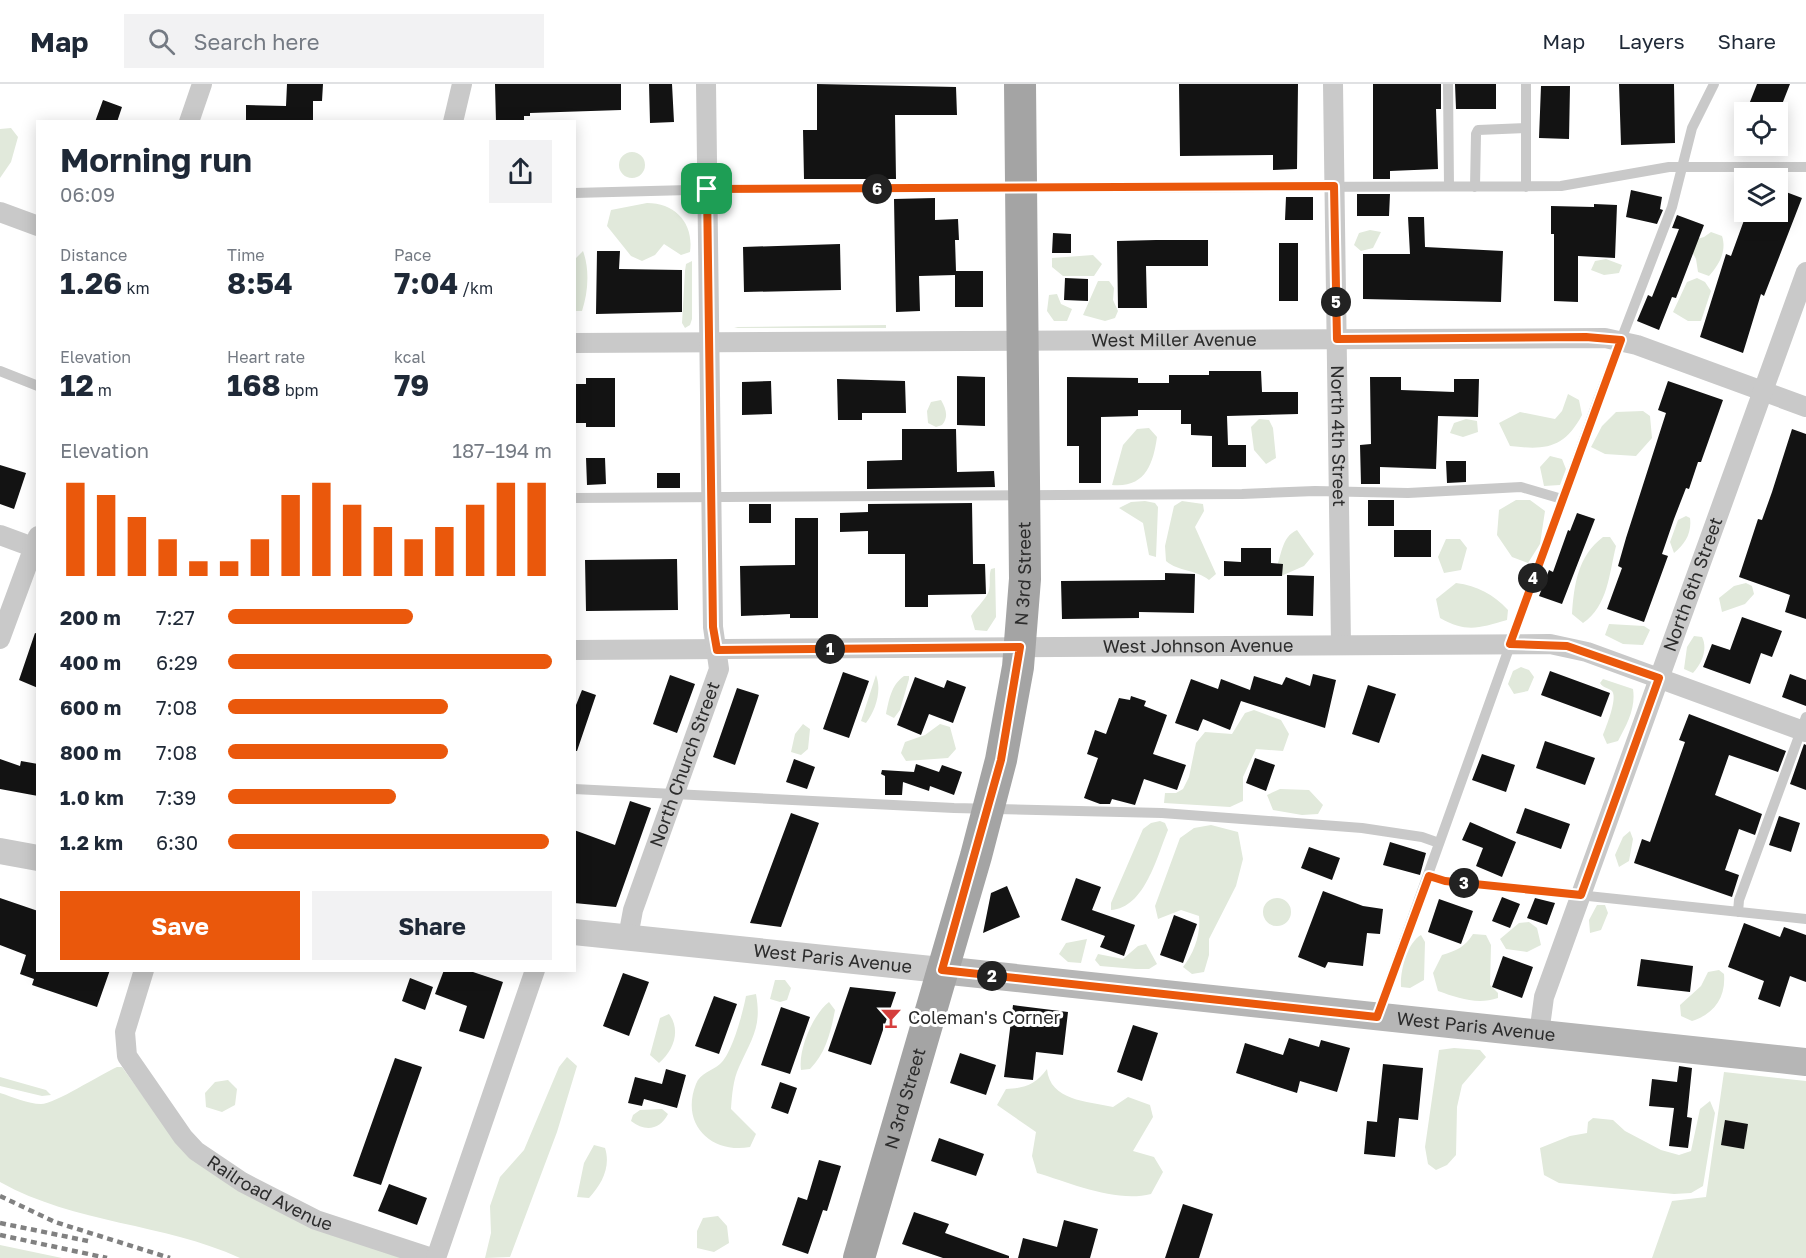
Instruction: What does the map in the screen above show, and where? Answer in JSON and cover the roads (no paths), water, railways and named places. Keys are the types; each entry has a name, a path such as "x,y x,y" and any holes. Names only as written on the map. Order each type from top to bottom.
{"main road":[{"name":"N 3rd Street","path":"859,1258 988,809 1008,725 1020,647 1025,579 1020,84"},
{"name":"West Paris Avenue","path":"942,970 1806,1062"}],"street":[{"path":"194,120 202,84"},
{"path":"453,120 462,84"},
{"name":"North Church Street","path":"628,937 633,910 718,669 713,627 706,84"},
{"name":"North 4th Street","path":"1333,84 1341,645"},
{"path":"0,212 36,225"},
{"name":"North 6th Street","path":"1539,1034 1544,997 1806,272"},
{"name":"West Miller Avenue","path":"576,343 1586,337 1621,340 1806,407"},
{"path":"0,535 36,544 0,639"},
{"name":"West Johnson Avenue","path":"576,651 1510,644 1567,646 1804,727"},
{"path":"0,850 36,858"},
{"name":"West Paris Avenue","path":"576,932 942,970"},
{"name":"Railroad Avenue","path":"143,972 131,1009 125,1043 127,1056 142,1080 196,1151 242,1182 316,1221 434,1258"},
{"path":"434,1258 534,972"}],"lane":[{"path":"1448,84 1449,186"},
{"path":"1526,84 1526,187"},
{"path":"1377,1017 1562,499 1672,207 1692,128 1714,84"},
{"path":"1475,187 1478,130 1526,128"},
{"path":"576,193 707,189 1526,187 1561,186 1683,167 1806,167"},
{"path":"0,371 36,385"},
{"path":"576,498 1408,493 1521,488 1562,499"},
{"path":"1738,912 1739,900 1804,727"},
{"path":"576,789 988,809 1162,813 1362,828 1422,837 1438,843"},
{"path":"1429,876 1445,881 1806,919"}],"railway":[{"path":"0,1196 55,1222 170,1258"},
{"path":"0,1223 88,1241"},
{"path":"0,1235 107,1258"}],"place":[{"name":"Coleman's Corner","path":"891,1018"}]}
